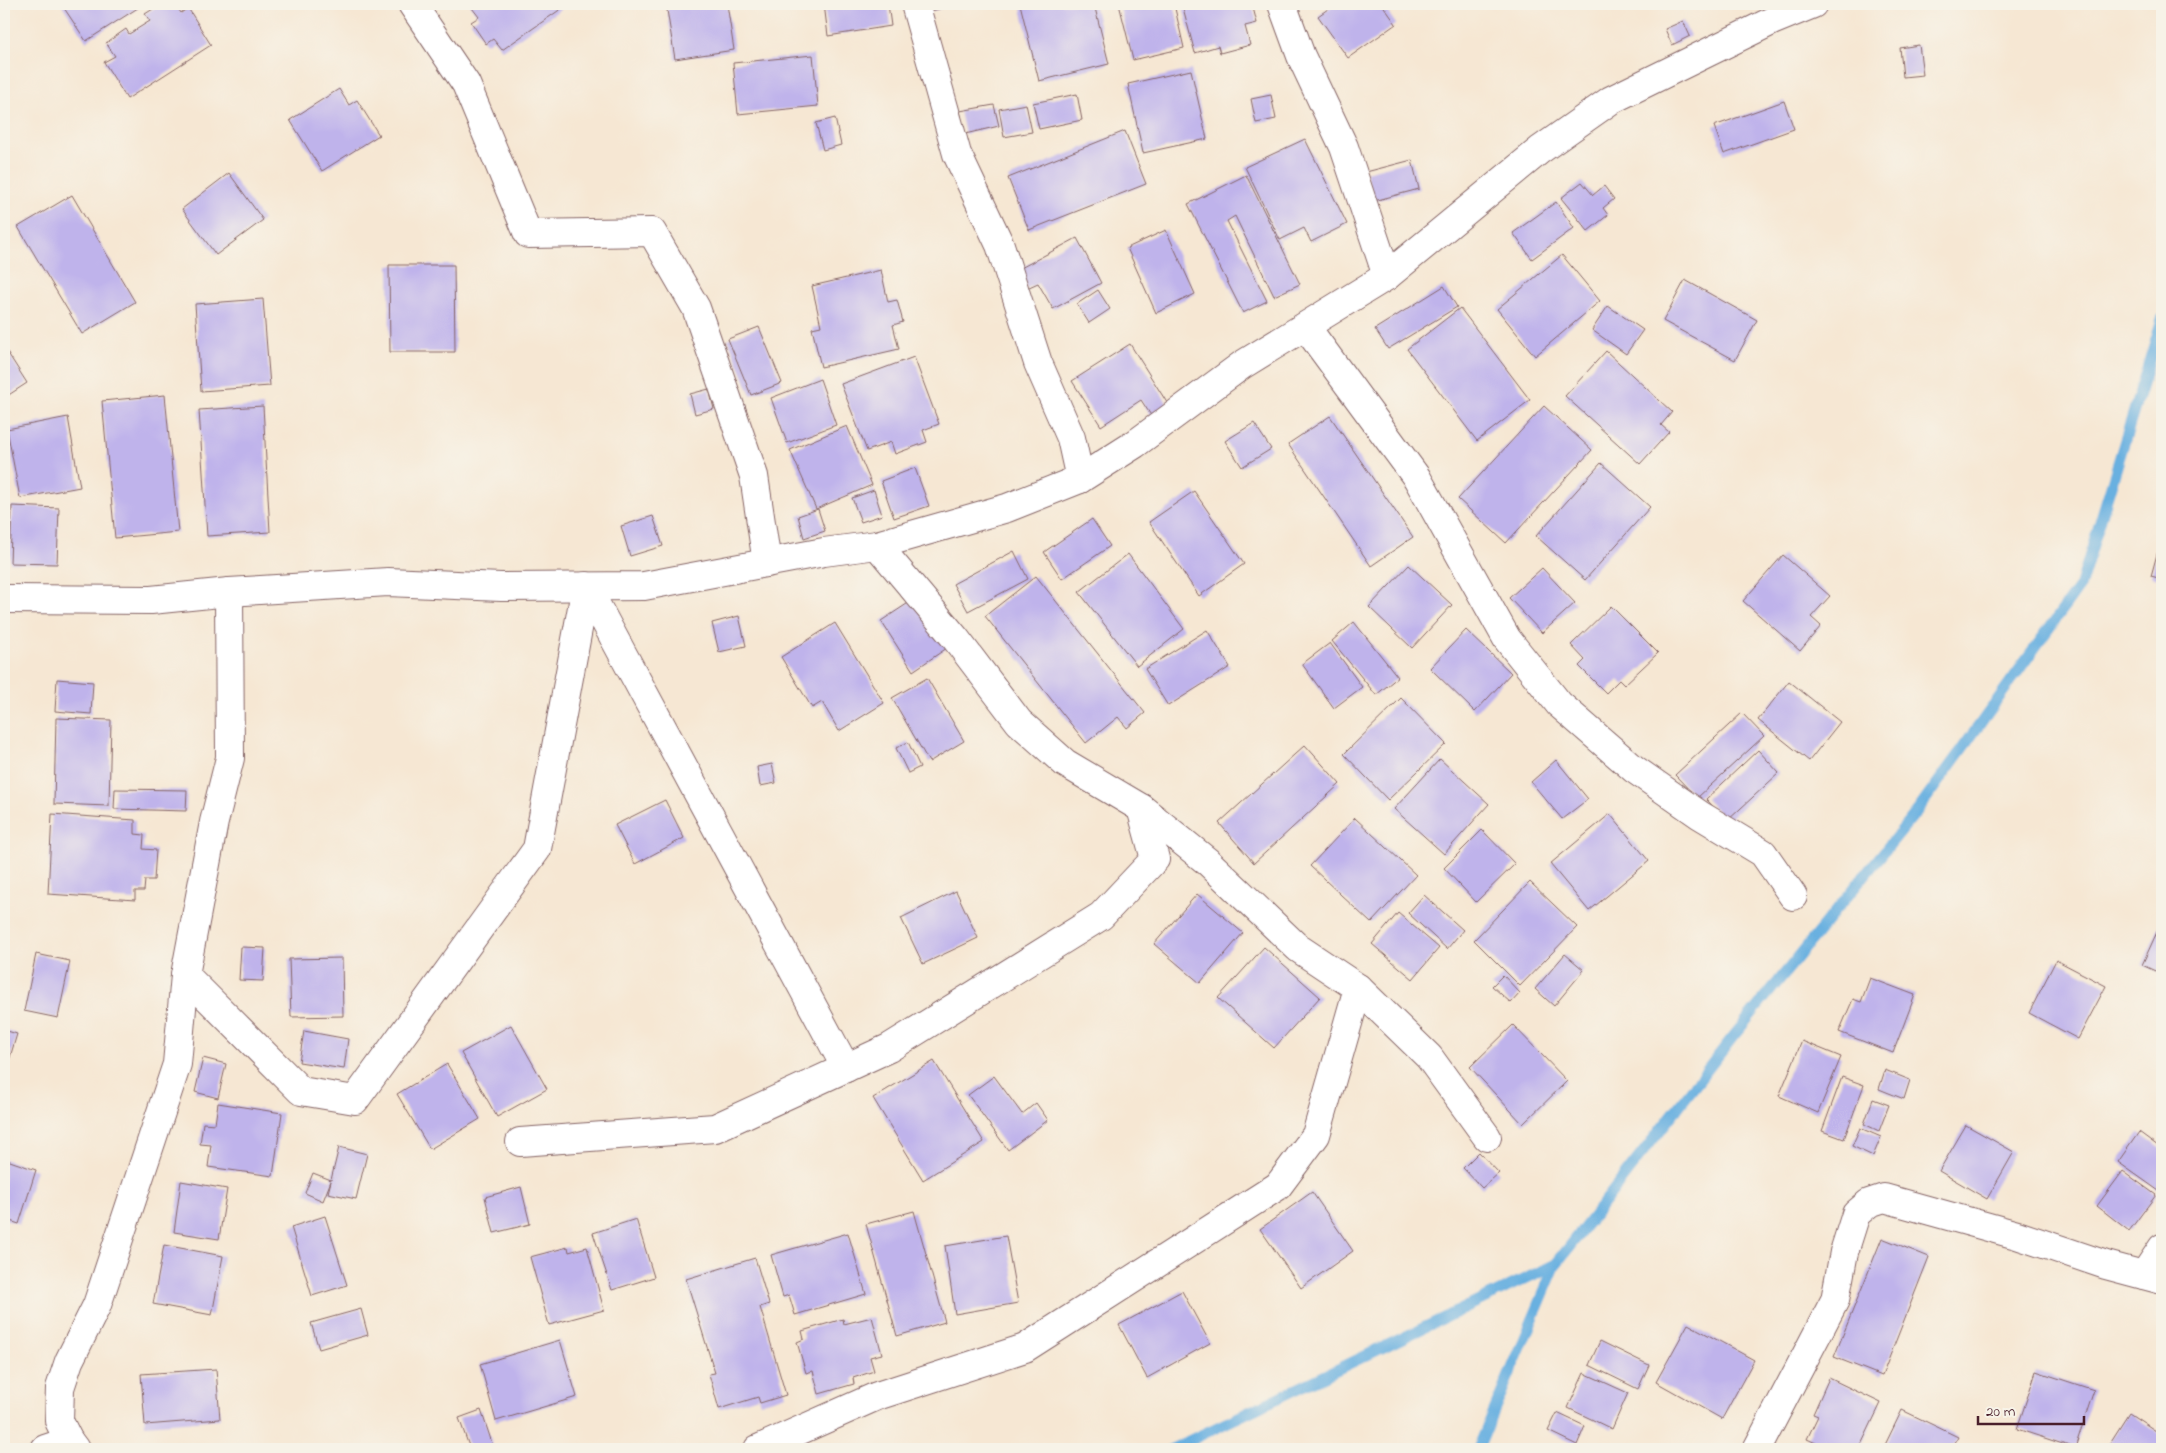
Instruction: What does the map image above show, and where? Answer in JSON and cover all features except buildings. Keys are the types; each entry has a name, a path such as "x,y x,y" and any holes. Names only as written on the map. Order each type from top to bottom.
{"street":[{"path":"412,4 466,84 528,234 652,232 696,308 754,476 767,563"},
{"path":"915,4 957,154 1000,245 1038,363 1072,438 1080,479"},
{"path":"1282,4 1301,56 1344,147 1387,276"},
{"path":"4,599 151,600 229,592 388,582 500,587 644,586 877,545 1007,508 1080,479 1135,444 1242,365 1387,276 1540,150 1611,100 1774,20 1813,4"},
{"path":"1306,327 1418,478 1507,639 1559,704 1634,769 1700,815 1763,853 1793,896"},
{"path":"877,545 956,638 1019,722 1065,763 1141,808 1208,862 1298,948 1358,988 1430,1057 1487,1137"},
{"path":"185,975 301,1092 355,1100 537,849 586,586"},
{"path":"586,586 846,1068"},
{"path":"63,1446 59,1421 60,1388 69,1361 97,1305 177,1064 185,975 214,822 230,758 229,592"},
{"path":"520,1142 715,1128 889,1048 1101,916 1155,859 1141,808"},
{"path":"758,1449 877,1396 1025,1348 1278,1186 1316,1135 1358,988"},
{"path":"1757,1449 1835,1300 1844,1252 1856,1214 1869,1203 1884,1198 2153,1278 2162,1248"}],"waterway":[{"path":"1478,1449 1556,1264 1732,1038 1918,810 2081,584 2162,319"},
{"path":"1172,1449 1556,1264"}]}
